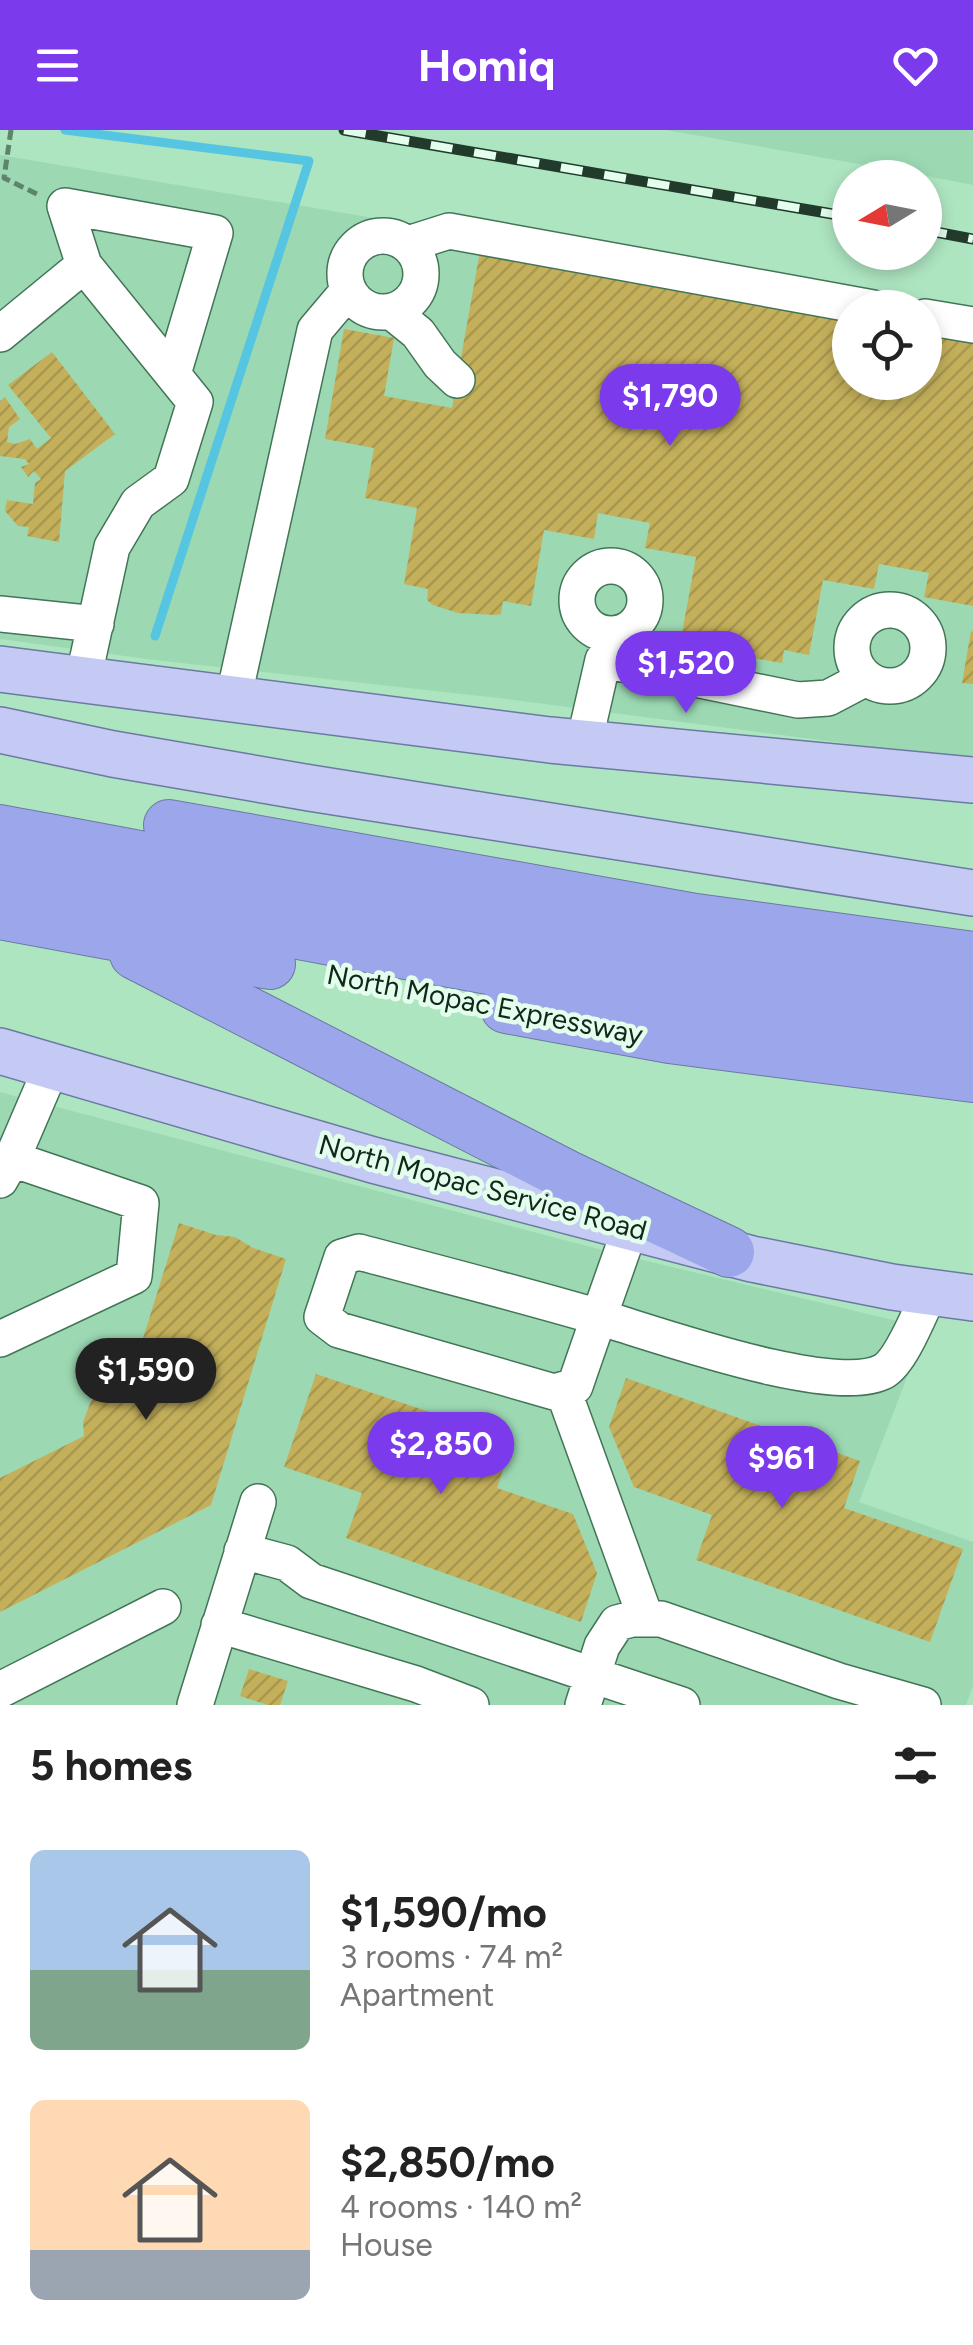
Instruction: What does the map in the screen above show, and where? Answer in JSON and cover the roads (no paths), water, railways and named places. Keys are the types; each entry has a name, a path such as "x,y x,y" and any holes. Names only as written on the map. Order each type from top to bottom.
{"highway":[{"path":"0,795 696,919 973,958"},
{"path":"0,830 547,930 973,993"},
{"path":"0,878 536,978 742,1012 973,1041"},
{"name":"North Mopac Expressway","path":"0,914 669,1038 973,1077"},
{"path":"90,930 566,1175 729,1252"}],"main road":[{"path":"0,668 584,743 973,780"},
{"path":"0,730 310,788 973,893"},
{"name":"North Mopac Service Road","path":"0,1051 373,1160 729,1252 892,1288 952,1295"}],"lane":[{"path":"84,680 112,548 138,503 171,479 195,402 84,265 65,206 215,234 173,374"},
{"path":"408,244 449,231 832,301"},
{"path":"392,312 412,299 422,277 421,265 408,244 385,235 360,242 345,264 348,290 366,309 392,312 418,333 457,380"},
{"path":"0,334 84,265"},
{"path":"233,700 315,330 348,290"},
{"path":"942,320 973,325"},
{"path":"0,614 96,624"},
{"path":"584,743 606,647 798,700 828,698 866,678"},
{"path":"0,1339 134,1276 141,1203 6,1170 52,1066"},
{"path":"631,1226 599,1317 575,1386 564,1390 554,1392 339,1330 322,1318 342,1256 359,1252 599,1317 697,1348 798,1372 848,1377 885,1370 952,1295"},
{"path":"564,1390 646,1619"},
{"path":"199,1704 258,1502"},
{"path":"242,1551 287,1564 311,1581 588,1690 682,1705"},
{"path":"0,1690 163,1607"},
{"path":"588,1690 602,1646 617,1623 661,1619 923,1705"},
{"path":"219,1625 416,1684 471,1705"}],"waterway":[{"path":"65,130 309,161 155,636"}],"railway":[{"path":"344,130 832,214"},
{"path":"942,233 973,239"}]}
